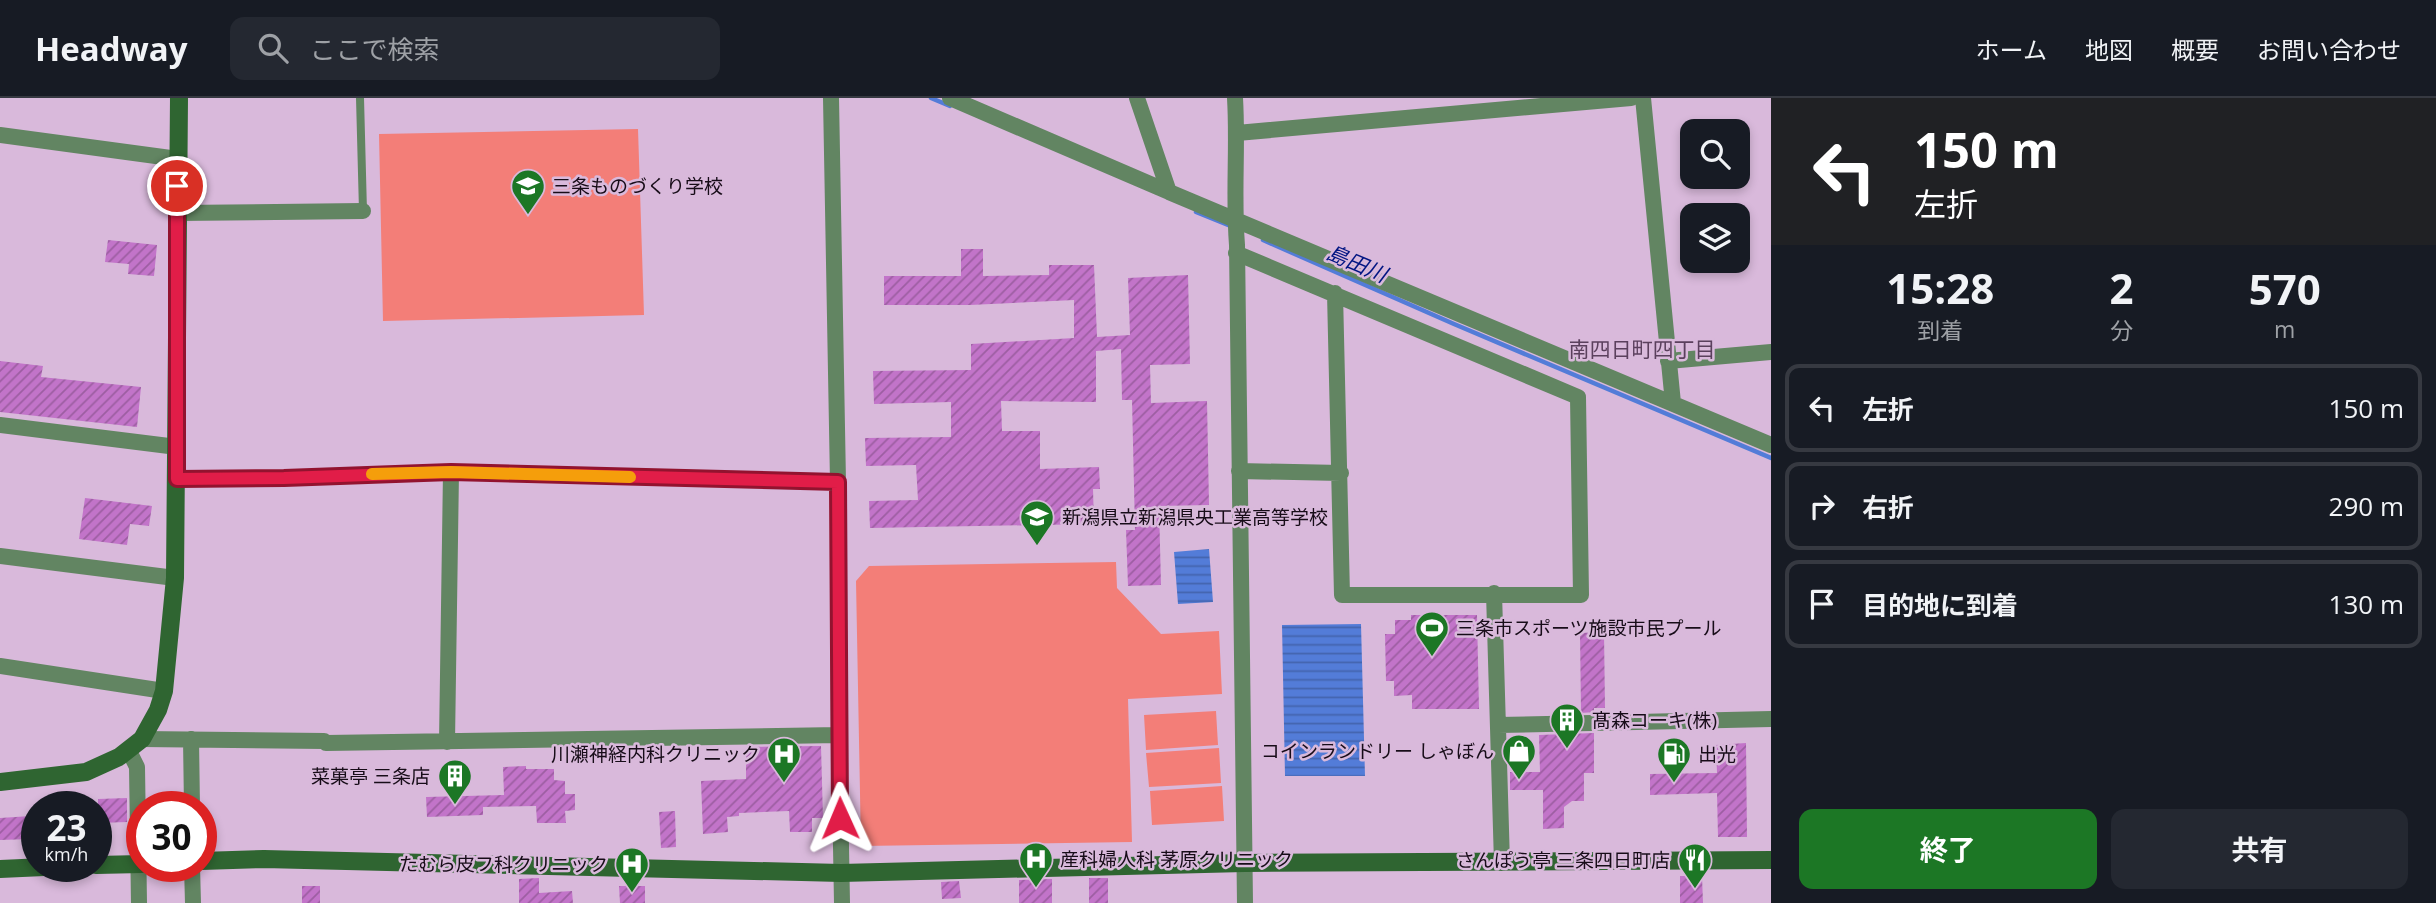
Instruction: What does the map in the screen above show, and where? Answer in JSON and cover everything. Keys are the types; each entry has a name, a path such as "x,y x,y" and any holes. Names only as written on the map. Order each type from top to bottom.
{"street":[{"path":"138,791 135,745 158,710 163,691 176,578 179,98"},
{"path":"831,98 842,903"},
{"path":"950,98 1771,445"},
{"path":"1137,98 1169,192"},
{"path":"1235,98 1245,903"},
{"path":"1237,133 1631,98"},
{"path":"1643,98 1673,402"},
{"path":"0,135 178,159"},
{"path":"177,213 363,211"},
{"path":"1236,253 1335,293 1578,397 1581,595 1342,595 1335,293"},
{"path":"1668,361 1771,352"},
{"path":"0,425 177,447"},
{"path":"1239,471 1341,473"},
{"path":"177,479 451,472 838,482"},
{"path":"447,742 451,472"},
{"path":"0,556 176,578"},
{"path":"1494,593 1502,863"},
{"path":"0,666 163,691"},
{"path":"1498,725 1771,719"},
{"path":"0,782 86,772 135,745 191,739 326,743 839,736"},
{"path":"191,739 192,791"},
{"path":"217,860 264,859 841,873 1244,863 1771,860"},
{"path":"0,869 21,868"},
{"path":"139,903 140,882"},
{"path":"192,882 193,903"}],"lane":[{"path":"360,98 363,211"}],"shaded area":[{"name":"三条ものづくり学校","path":"638,129 644,315 383,321 379,134"},
{"path":"1116,562 1117,588 1161,634 1219,631 1222,694 1128,699 1132,842 861,846 856,581 869,566"},
{"path":"1216,711 1218,745 1146,750 1144,715"},
{"path":"1219,748 1221,783 1149,787 1146,753"},
{"path":"1222,786 1224,821 1152,825 1150,791"}],"water":[{"path":"1209,549 1213,602 1178,604 1174,552"},
{"path":"1361,624 1365,776 1285,776 1282,625"}],"building":[{"path":"108,240 157,245 154,276 128,274 129,264 105,262"},
{"path":"961,249 983,249 983,276 1049,275 1049,265 1094,265 1097,337 1130,335 1128,278 1188,275 1190,364 1150,365 1151,403 1207,401 1209,505 1159,506 1161,585 1128,586 1126,530 1135,530 1132,400 1122,400 1121,349 1096,351 1096,402 1001,401 1002,431 1040,431 1040,469 1099,467 1100,489 1093,489 1094,524 870,528 869,501 918,500 916,465 866,466 865,438 951,437 951,402 874,404 873,371 971,370 971,344 1074,338 1074,300 970,305 884,305 884,276 961,276"},
{"path":"0,361 43,366 41,377 141,387 137,427 0,412"},
{"path":"85,498 152,506 149,526 130,524 127,545 79,539"},
{"name":"三条市スポーツ施設市民プール","path":"1411,615 1477,615 1479,709 1412,709 1412,695 1394,696 1394,681 1386,681 1385,634 1395,634 1395,620 1411,620"},
{"name":"髙森コーキ(株)","path":"1604,632 1605,708 1594,708 1594,712 1581,713 1580,633"},
{"path":"1594,733 1594,773 1584,773 1584,801 1572,801 1564,807 1564,828 1543,829 1543,790 1510,790 1510,772 1540,772 1539,735"},
{"path":"1746,743 1747,837 1718,837 1717,793 1650,795 1650,774 1717,773 1716,745"},
{"name":"川瀬神経内科クリニック","path":"821,746 823,818 812,818 812,832 790,832 789,811 739,813 739,816 727,817 728,832 703,834 701,781 746,779 746,747"},
{"path":"526,766 526,769 554,769 554,780 565,781 565,794 575,794 575,810 565,811 566,823 537,823 536,806 483,807 483,815 427,817 426,797 504,795 503,767"},
{"path":"126,798 126,822 112,823 112,799"},
{"path":"675,811 676,847 661,848 659,812"},
{"path":"21,817 21,839 0,840 0,818"},
{"name":"さんぽう亭 三条四日町店","path":"1680,876 1702,876 1703,903 1680,903"},
{"path":"539,878 539,893 572,891 573,903 519,903 519,879"},
{"name":"産科婦人科 茅原クリニック","path":"1089,878 1108,878 1108,903 1089,903"},
{"name":"産科婦人科 茅原クリニック","path":"1052,879 1052,903 1019,903 1019,880"},
{"path":"959,881 961,898 942,899 941,882"},
{"path":"302,886 320,886 320,903 302,903"},
{"name":"たむら皮フ科クリニック","path":"619,886 645,886 645,903 620,903"}],"waterway":[{"name":"島田川","path":"931,98 950,106"},
{"name":"島田川","path":"1196,212 1233,227"},
{"name":"島田川","path":"1263,240 1771,458"}],"slow traffic":[{"path":"372,474 451,472 630,477"}],"place":[{"name":"三条ものづくり学校","path":"528,216"},
{"name":"新潟県立新潟県央工業高等学校","path":"1037,547"},
{"name":"三条市スポーツ施設市民プール","path":"1432,658"},
{"name":"髙森コーキ(株)","path":"1567,750"},
{"name":"コインランドリー しゃぼん","path":"1519,781"},
{"name":"川瀬神経内科クリニック","path":"784,784"},
{"name":"出光","path":"1674,784"},
{"name":"菜菓亭 三条店","path":"455,806"},
{"name":"産科婦人科 茅原クリニック","path":"1036,889"},
{"name":"さんぽう亭 三条四日町店","path":"1695,890"},
{"name":"たむら皮フ科クリニック","path":"632,894"}],"district":[{"name":"南四日町四丁目","path":"1642,349"}],"route":[{"path":"177,186 177,479 451,472 838,482 840,818"}]}
